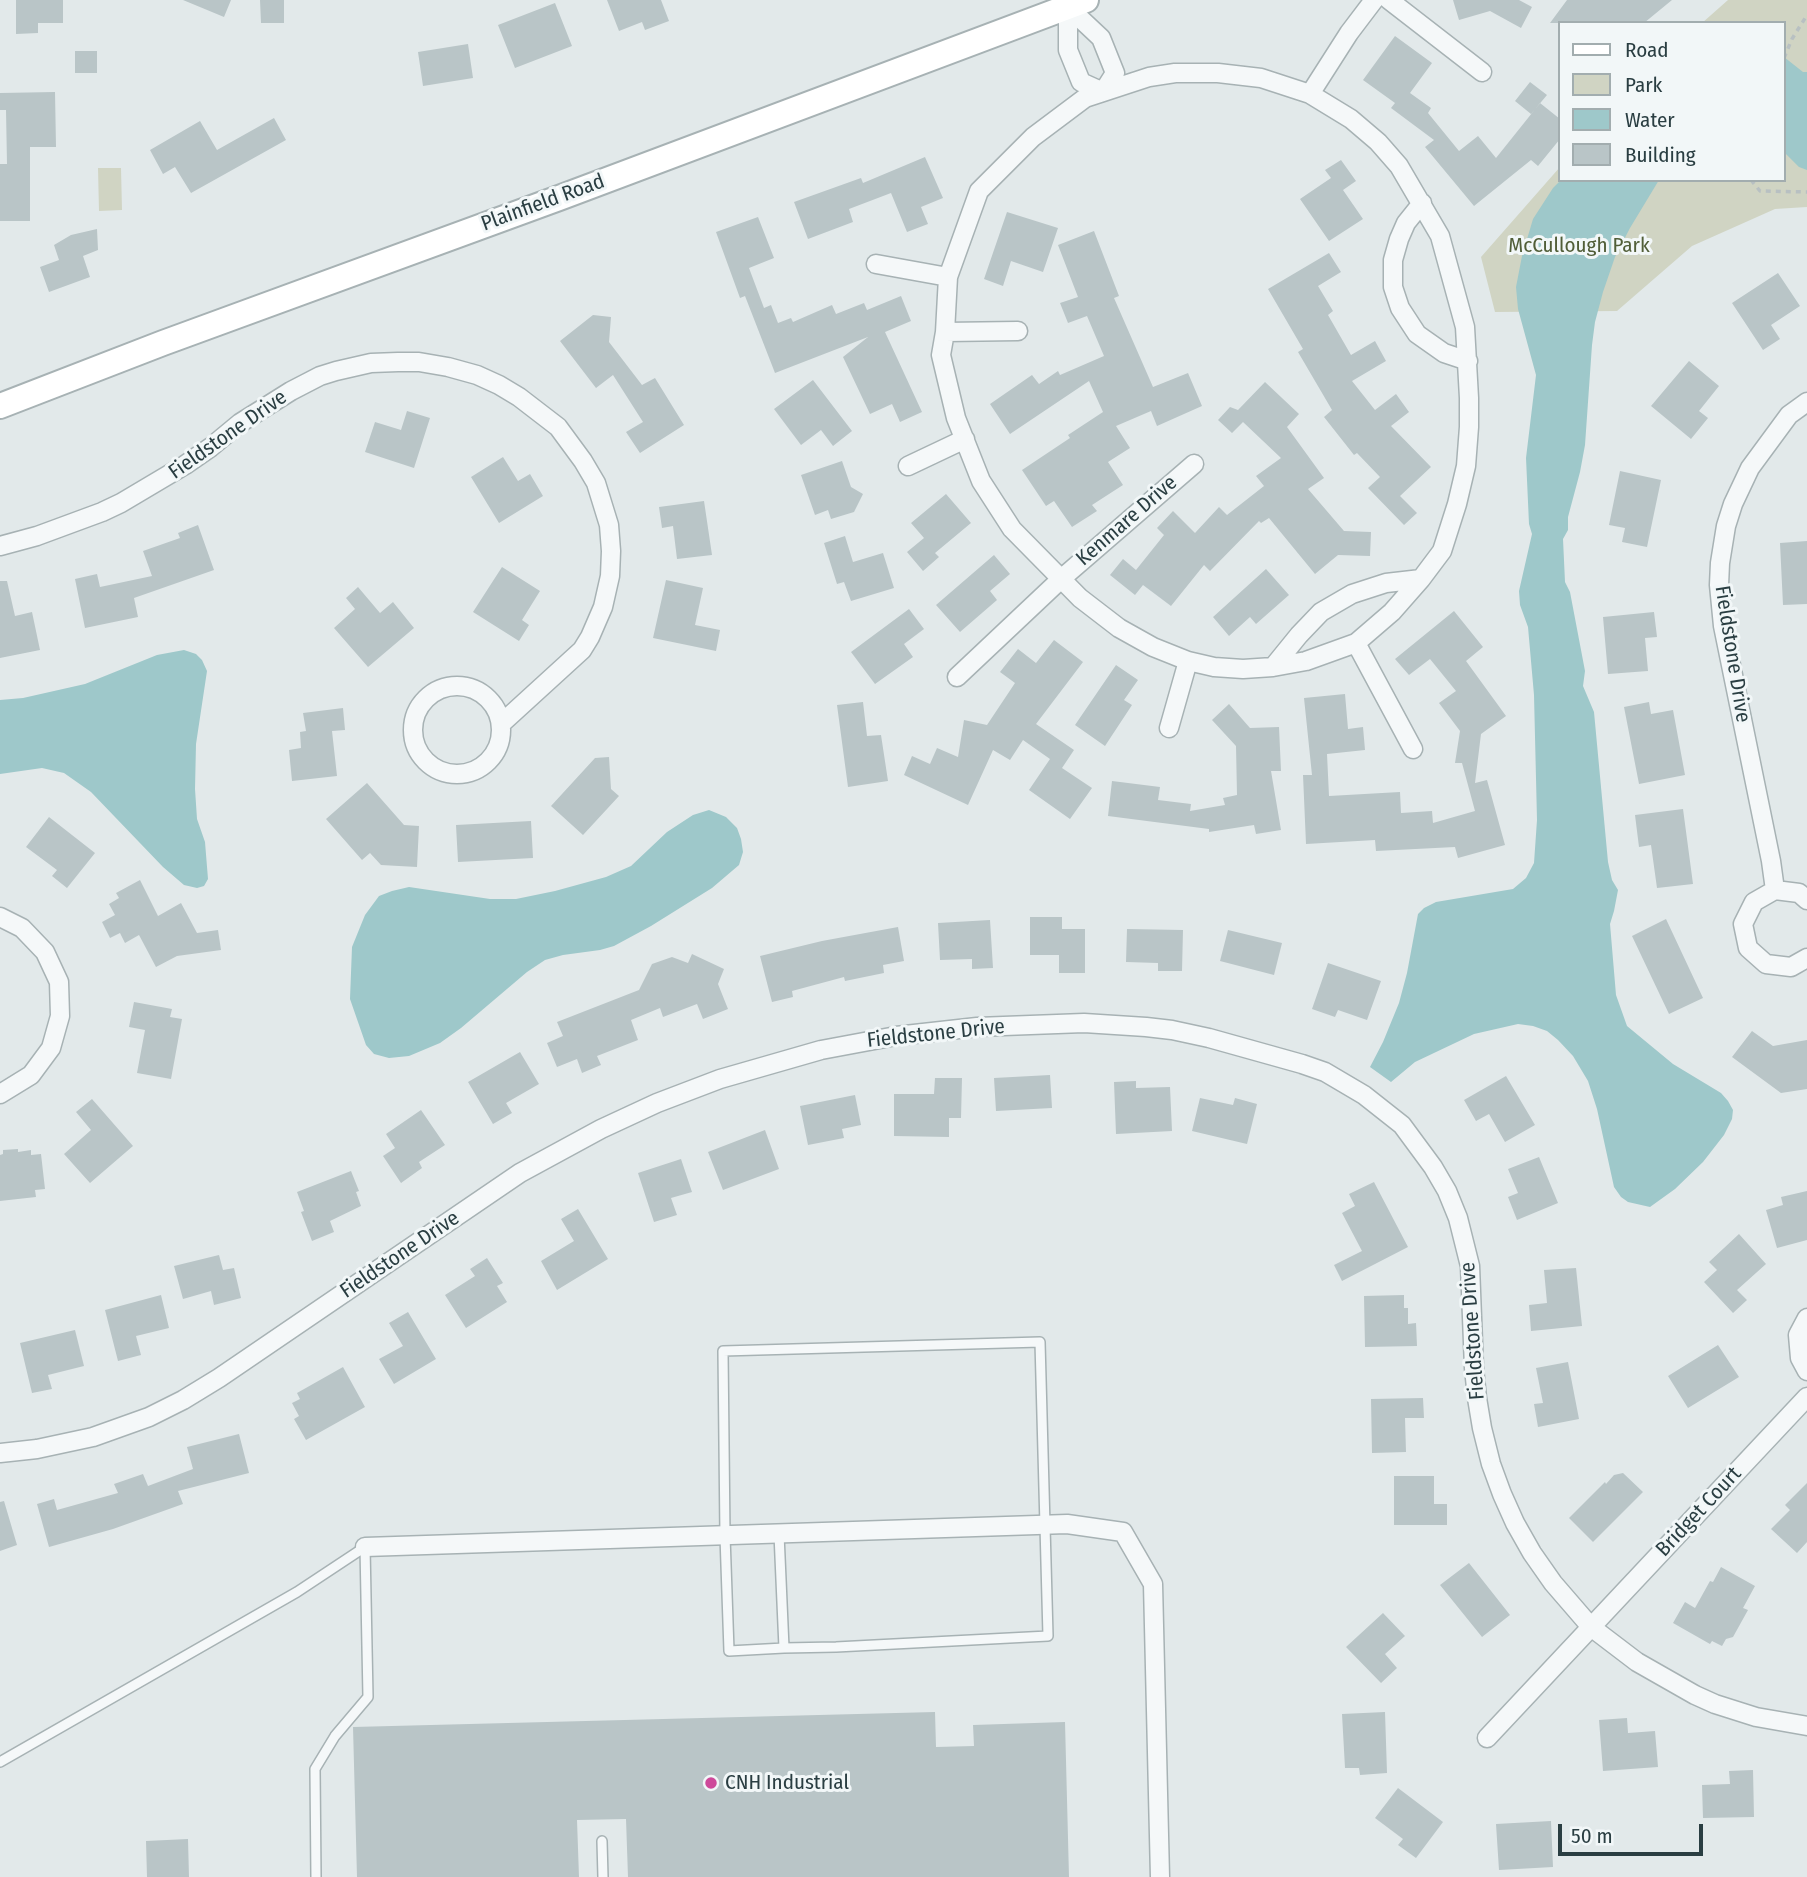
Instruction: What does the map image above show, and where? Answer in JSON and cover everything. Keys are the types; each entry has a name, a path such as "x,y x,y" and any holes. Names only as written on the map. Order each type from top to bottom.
{"main road":[{"name":"Plainfield Road","path":"0,406 1074,2"}],"street":[{"path":"1310,94 1374,0"},
{"path":"1389,0 1482,72"},
{"path":"1074,2 1101,38 1115,73 1103,92 1081,82 1068,50 1074,2"},
{"name":"Kenmare Drive","path":"1175,73 1218,73 1261,78 1310,94 1351,119 1378,142 1399,166 1440,236 1465,327 1469,427 1466,466 1442,551 1392,612 1356,643 1306,661 1273,667 1214,667 1188,661 1153,647 1119,628 1080,598 1012,529 981,481 956,418 940,355 945,332 948,277 979,191 1033,137 1086,99 1149,77 1175,73"},
{"path":"1422,203 1406,223 1399,239 1393,260 1392,287 1399,308 1416,334 1444,353 1468,361"},
{"path":"876,264 948,277"},
{"path":"945,332 1018,331"},
{"name":"Fieldstone Drive","path":"0,546 68,525 121,503 185,465 240,423 320,376 371,363 419,362 477,376 519,397 558,426 596,483 608,525 611,551 610,576 603,607 582,650 502,723"},
{"name":"Fieldstone Drive","path":"1775,890 1772,861 1723,626 1720,563 1732,504 1750,468 1789,415 1807,402"},
{"path":"908,466 965,439"},
{"name":"Kenmare Drive","path":"957,677 1061,579 1194,464"},
{"path":"1273,667 1321,612 1352,594 1385,583 1421,579"},
{"path":"1356,643 1413,749"},
{"path":"1169,728 1188,661"},
{"path":"465,685 473,689 490,698 502,723 497,751 477,771 449,775 424,761 412,736 417,709 437,689 465,685"},
{"path":"1807,900 1799,893 1775,890 1754,902 1743,924 1748,948 1766,964 1791,967 1807,958"},
{"path":"0,917 22,928 45,952 59,982 61,1016 51,1048 32,1074 0,1094"},
{"name":"Fieldstone Drive","path":"0,1453 37,1450 93,1437 149,1417 183,1400 520,1174 601,1129 657,1103 720,1079 821,1050 896,1036 977,1027 1084,1023 1146,1027 1209,1038 1325,1072 1364,1095 1402,1125 1433,1167 1458,1218 1466,1246 1472,1285 1476,1398 1488,1452 1502,1494 1532,1553 1553,1583 1591,1627 1637,1662 1695,1695 1756,1717 1807,1726"},
{"path":"1807,1318 1798,1335 1800,1358 1807,1371"},
{"name":"Bridget Court","path":"1591,1627 1807,1397"},
{"path":"365,1547 1044,1524 1067,1524 1123,1532 1153,1584 1160,1877"},
{"path":"1487,1738 1591,1627"}],"lane":[{"path":"1041,1342 1048,1636 729,1651 725,1536 723,1351 1041,1342"},
{"path":"779,1534 785,1648"},
{"path":"0,1762 297,1592 365,1547"},
{"path":"316,1877 314,1769 335,1736 368,1697 365,1547"},
{"path":"602,1841 603,1877"}],"path":[{"path":"1786,53 1791,39 1807,15"},
{"path":"1753,182 1760,191 1807,192"}],"green space":[{"name":"McCullough Park","path":"1728,0 1807,0 1807,207 1775,209 1692,246 1617,311 1495,312 1481,257 1559,168 1559,182 1786,182 1786,21 1704,21"},
{"path":"98,168 121,168 122,210 99,211"}],"water":[{"path":"1786,59 1803,72 1807,72 1807,170 1799,167 1786,154"},
{"path":"1559,182 1658,182 1615,257 1595,322 1585,445 1568,517 1568,530 1563,539 1565,582 1570,592 1585,671 1583,686 1594,712 1608,862 1612,880 1618,890 1610,924 1616,995 1627,1026 1673,1064 1721,1093 1733,1110 1732,1119 1724,1135 1703,1162 1675,1189 1650,1207 1628,1202 1614,1187 1588,1081 1573,1056 1547,1031 1518,1024 1474,1034 1415,1062 1391,1082 1370,1067 1399,1003 1418,914 1436,902 1513,889 1526,878 1534,863 1537,820 1534,695 1528,627 1520,605 1519,591 1532,534 1529,524 1526,458 1536,375 1518,309 1516,287 1533,219"},
{"path":"184,650 196,654 207,671 196,744 195,789 197,819 205,842 208,879 204,886 197,888 184,885 163,867 91,792 64,773 42,768 0,774 0,700 23,698 85,684 157,655"},
{"path":"709,810 726,817 737,828 743,852 739,865 712,888 614,946 545,960 440,1043 409,1056 389,1058 374,1054 366,1045 350,999 352,947 365,915 379,896 409,887 490,899 516,899 555,891 606,877 631,866 667,832 693,815"}],"building":[{"path":"16,0 63,0 63,23 38,23 38,33 16,34"},
{"path":"183,0 231,0 224,17"},
{"path":"260,0 284,0 284,23 261,23"},
{"path":"607,0 661,0 669,21 645,30 642,22 619,31"},
{"path":"1453,0 1519,0 1532,7 1521,28 1490,11 1459,20"},
{"path":"1567,0 1672,0 1646,21 1550,23"},
{"path":"555,3 572,46 515,68 498,25"},
{"path":"1395,36 1432,63 1410,93 1431,108 1428,113 1459,151 1478,136 1496,158 1540,103 1559,118 1559,140 1538,166 1531,160 1474,206 1425,147 1434,140 1391,108 1395,103 1363,80"},
{"path":"468,44 473,78 423,86 418,52"},
{"path":"75,51 97,51 97,73 75,73"},
{"path":"1530,82 1547,95 1531,114 1515,101"},
{"path":"55,92 56,147 30,147 30,221 0,221 0,164 7,164 6,110 0,110 0,93"},
{"path":"274,118 286,140 191,193 175,167 163,174 150,150 200,121 217,150"},
{"path":"925,157 943,198 921,207 928,224 907,232 891,193 849,209 853,222 808,239 794,202 861,178 863,183"},
{"path":"1341,160 1356,181 1343,190 1363,219 1329,241 1300,199 1331,178 1325,170"},
{"path":"1007,212 1058,228 1043,272 1011,261 1003,286 984,279"},
{"path":"758,217 774,258 749,268 764,308 771,305 778,323 791,318 793,322 832,305 836,314 864,303 867,310 901,296 911,321 885,332 922,412 900,422 892,404 870,414 843,357 868,337 775,373 745,296 740,298 716,232"},
{"path":"97,229 98,250 83,256 90,277 49,292 40,267 59,260 54,245 71,235"},
{"path":"1094,231 1119,296 1114,298 1153,387 1188,373 1202,406 1157,426 1151,411 1116,426 1130,448 1108,462 1123,485 1092,505 1097,511 1072,527 1054,501 1046,506 1022,470 1103,412 1089,381 1010,434 990,404 1032,375 1039,384 1058,371 1060,375 1104,356 1087,316 1068,323 1060,303 1078,297 1058,245"},
{"path":"1329,253 1341,272 1318,286 1333,311 1328,315 1351,355 1375,341 1386,361 1352,381 1375,410 1396,394 1409,412 1391,426 1431,467 1400,496 1417,513 1404,525 1368,488 1380,477 1357,453 1354,455 1324,417 1332,410 1298,352 1303,349 1268,289"},
{"path":"1778,273 1800,306 1771,325 1780,339 1763,350 1732,303"},
{"path":"593,315 611,317 609,342 642,385 655,378 684,425 640,453 626,432 643,422 613,375 596,388 560,341"},
{"path":"1689,361 1719,386 1699,411 1708,418 1691,439 1651,406"},
{"path":"813,380 852,431 833,446 821,430 801,445 774,409"},
{"path":"1265,382 1299,414 1287,427 1324,478 1308,489 1344,531 1371,532 1370,556 1338,555 1315,574 1269,518 1261,523 1259,521 1210,571 1204,565 1171,606 1143,585 1135,595 1110,575 1123,559 1136,570 1164,535 1157,528 1173,511 1195,533 1219,507 1227,515 1264,486 1256,476 1281,458 1243,422 1232,433 1218,420 1230,407 1238,410"},
{"path":"407,411 430,418 414,468 365,452 375,422 401,430"},
{"path":"503,457 518,481 530,474 543,496 499,523 471,477"},
{"path":"842,461 851,487 863,494 854,512 831,519 828,510 815,515 801,475"},
{"path":"1620,471 1661,480 1647,547 1622,542 1625,528 1609,525"},
{"path":"946,494 971,523 935,553 939,557 923,571 907,552 924,538 911,523"},
{"path":"704,501 712,555 677,559 673,526 662,528 659,507"},
{"path":"198,525 214,570 134,598 138,617 85,628 75,579 97,574 100,587 152,576 143,551 180,538 178,533"},
{"path":"845,536 853,562 883,553 894,588 851,601 844,582 837,584 824,543"},
{"path":"1807,541 1807,604 1783,605 1780,543"},
{"path":"994,555 1010,574 990,591 997,600 960,632 936,605"},
{"path":"502,567 540,591 522,620 529,625 519,641 473,612"},
{"path":"1266,569 1289,595 1256,624 1250,617 1229,636 1213,617"},
{"path":"666,580 703,588 695,625 720,630 716,651 653,638"},
{"path":"0,581 7,581 15,616 32,612 40,650 0,658"},
{"path":"358,587 380,613 393,602 414,628 368,667 334,628 355,609 346,598"},
{"path":"909,609 924,629 904,644 913,657 875,684 851,652"},
{"path":"1454,611 1483,647 1466,661 1506,716 1481,734 1475,783 1487,780 1505,845 1458,858 1455,847 1376,851 1375,840 1306,844 1303,775 1312,775 1304,698 1345,694 1348,729 1363,727 1365,750 1327,754 1329,796 1400,792 1401,813 1432,811 1433,823 1475,811 1462,763 1455,763 1460,731 1439,703 1456,691 1430,659 1409,675 1395,659"},
{"path":"1654,612 1657,637 1645,638 1648,671 1608,674 1603,617"},
{"path":"1054,640 1083,662 1036,724 1074,750 1062,768 1092,788 1070,819 1029,790 1050,759 1023,740 1010,760 993,750 968,805 904,775 912,756 930,764 937,748 958,757 964,720 987,725 1015,683 1000,672 1018,649 1036,663"},
{"path":"1116,665 1138,680 1124,700 1132,705 1105,746 1075,725"},
{"path":"863,702 867,736 881,735 888,781 848,787 837,705"},
{"path":"1649,702 1651,714 1673,710 1685,775 1639,784 1624,707"},
{"path":"1229,704 1250,728 1279,727 1281,771 1271,771 1281,830 1256,834 1254,825 1209,832 1209,829 1108,816 1112,781 1160,787 1158,800 1191,804 1190,811 1225,805 1223,798 1237,795 1236,746 1212,720"},
{"path":"343,708 345,730 332,731 337,776 292,781 289,750 301,748 300,732 306,731 303,713"},
{"path":"609,757 611,789 619,796 583,835 551,806 595,758"},
{"path":"367,783 404,825 419,826 417,867 381,865 370,853 362,860 326,819"},
{"path":"1683,809 1693,884 1657,888 1651,845 1639,847 1635,815"},
{"path":"49,817 95,853 67,888 52,876 57,870 26,847"},
{"path":"531,821 533,858 458,862 456,825"},
{"path":"140,880 158,916 181,903 197,933 218,930 221,950 177,956 156,967 139,935 125,943 120,933 110,938 102,922 115,915 109,904 119,898 116,893"},
{"path":"1030,917 1062,917 1062,929 1085,929 1085,973 1059,973 1059,955 1030,955"},
{"path":"1666,919 1703,998 1669,1014 1632,936"},
{"path":"990,920 993,968 972,969 972,959 940,960 938,923"},
{"path":"898,927 904,961 883,965 884,973 845,981 844,977 792,991 793,997 772,1002 760,956"},
{"path":"1127,929 1183,930 1182,971 1158,971 1158,963 1126,962"},
{"path":"1228,930 1282,943 1274,975 1220,961"},
{"path":"692,954 724,969 718,984 728,1009 703,1019 697,1004 663,1017 660,1008 631,1020 638,1040 597,1056 601,1065 582,1073 577,1059 557,1067 547,1043 563,1036 557,1022 639,990 652,964 672,957 688,963"},
{"path":"1328,963 1381,981 1367,1020 1338,1010 1335,1017 1312,1009"},
{"path":"134,1002 172,1009 170,1017 182,1019 171,1079 137,1073 145,1030 129,1027"},
{"path":"1752,1031 1773,1046 1807,1040 1807,1089 1781,1093 1732,1057"},
{"path":"520,1052 539,1084 506,1103 512,1113 493,1124 468,1082"},
{"path":"1050,1075 1052,1108 996,1111 994,1078"},
{"path":"1506,1076 1535,1125 1505,1142 1489,1114 1476,1121 1464,1100"},
{"path":"935,1078 962,1078 961,1118 949,1118 949,1137 894,1136 894,1094 934,1094"},
{"path":"1136,1081 1136,1088 1170,1087 1172,1131 1116,1134 1114,1082"},
{"path":"855,1095 861,1125 842,1129 844,1138 808,1145 800,1106"},
{"path":"1200,1098 1233,1105 1235,1098 1257,1104 1247,1144 1192,1131"},
{"path":"92,1099 133,1146 90,1183 64,1154 91,1130 76,1112"},
{"path":"421,1110 445,1145 419,1162 422,1168 401,1183 383,1156 395,1148 386,1134"},
{"path":"765,1130 779,1169 723,1190 708,1152"},
{"path":"18,1149 18,1152 31,1150 31,1155 41,1154 45,1189 35,1190 36,1197 0,1201 0,1155 3,1150"},
{"path":"1539,1157 1558,1203 1517,1220 1508,1197 1518,1193 1508,1169"},
{"path":"681,1159 692,1192 671,1198 677,1215 654,1222 638,1173"},
{"path":"351,1171 359,1191 356,1192 361,1206 330,1221 334,1232 312,1241 297,1192"},
{"path":"1374,1182 1408,1247 1342,1281 1334,1265 1362,1251 1342,1213 1355,1206 1349,1194"},
{"path":"1807,1191 1807,1240 1777,1248 1766,1210 1783,1205 1781,1197"},
{"path":"578,1209 608,1259 557,1290 541,1261 574,1241 561,1219"},
{"path":"1739,1234 1766,1264 1737,1290 1747,1300 1733,1313 1704,1282 1717,1270 1709,1262"},
{"path":"219,1255 223,1270 234,1268 241,1298 214,1305 211,1291 183,1299 174,1266"},
{"path":"487,1258 503,1283 497,1286 507,1302 466,1328 445,1295 475,1276 470,1269"},
{"path":"1576,1268 1582,1326 1531,1331 1529,1305 1547,1303 1544,1270"},
{"path":"161,1295 169,1328 136,1336 141,1355 118,1361 105,1310"},
{"path":"1404,1295 1404,1308 1408,1308 1408,1324 1416,1323 1417,1346 1365,1347 1364,1296"},
{"path":"408,1312 436,1359 394,1384 379,1359 403,1346 389,1323"},
{"path":"75,1330 84,1366 48,1375 52,1389 32,1393 20,1343"},
{"path":"1718,1345 1739,1377 1688,1408 1668,1376"},
{"path":"1568,1362 1579,1419 1538,1427 1534,1404 1543,1403 1536,1368"},
{"path":"343,1367 365,1407 306,1440 294,1419 299,1416 292,1403 300,1399 297,1393"},
{"path":"1423,1398 1424,1418 1405,1418 1406,1452 1372,1453 1371,1399"},
{"path":"239,1434 249,1473 178,1491 183,1504 113,1529 49,1547 37,1504 54,1499 57,1510 118,1493 114,1484 143,1474 148,1486 193,1469 187,1447"},
{"path":"1623,1473 1643,1492 1593,1542 1569,1518 1605,1482 1606,1484 1614,1475"},
{"path":"1394,1476 1434,1476 1434,1504 1447,1504 1447,1525 1394,1525"},
{"path":"1807,1483 1807,1542 1797,1553 1771,1529 1790,1510 1785,1505"},
{"path":"4,1501 17,1545 0,1551 0,1502"},
{"path":"1469,1563 1510,1615 1482,1637 1440,1585"},
{"path":"1721,1567 1755,1586 1743,1608 1748,1610 1733,1637 1726,1639 1722,1646 1712,1641 1710,1644 1673,1623 1685,1602 1695,1608"},
{"path":"1383,1613 1405,1636 1385,1654 1397,1668 1381,1683 1346,1647"},
{"name":"CNH Industrial","path":"935,1712 936,1747 974,1746 973,1725 1065,1722 1069,1877 628,1877 626,1819 577,1820 579,1877 357,1877 353,1727"},
{"path":"1385,1712 1387,1773 1360,1775 1359,1768 1345,1768 1342,1714"},
{"path":"1627,1718 1628,1733 1655,1731 1658,1767 1603,1771 1599,1720"},
{"path":"1753,1770 1754,1817 1703,1818 1702,1785 1730,1784 1729,1771"},
{"path":"1398,1788 1443,1822 1416,1858 1398,1845 1403,1839 1375,1818"},
{"path":"1551,1821 1553,1867 1499,1870 1496,1824"},
{"path":"188,1839 189,1877 147,1877 146,1841"}],"place":[{"name":"CNH Industrial","path":"711,1783"}]}
